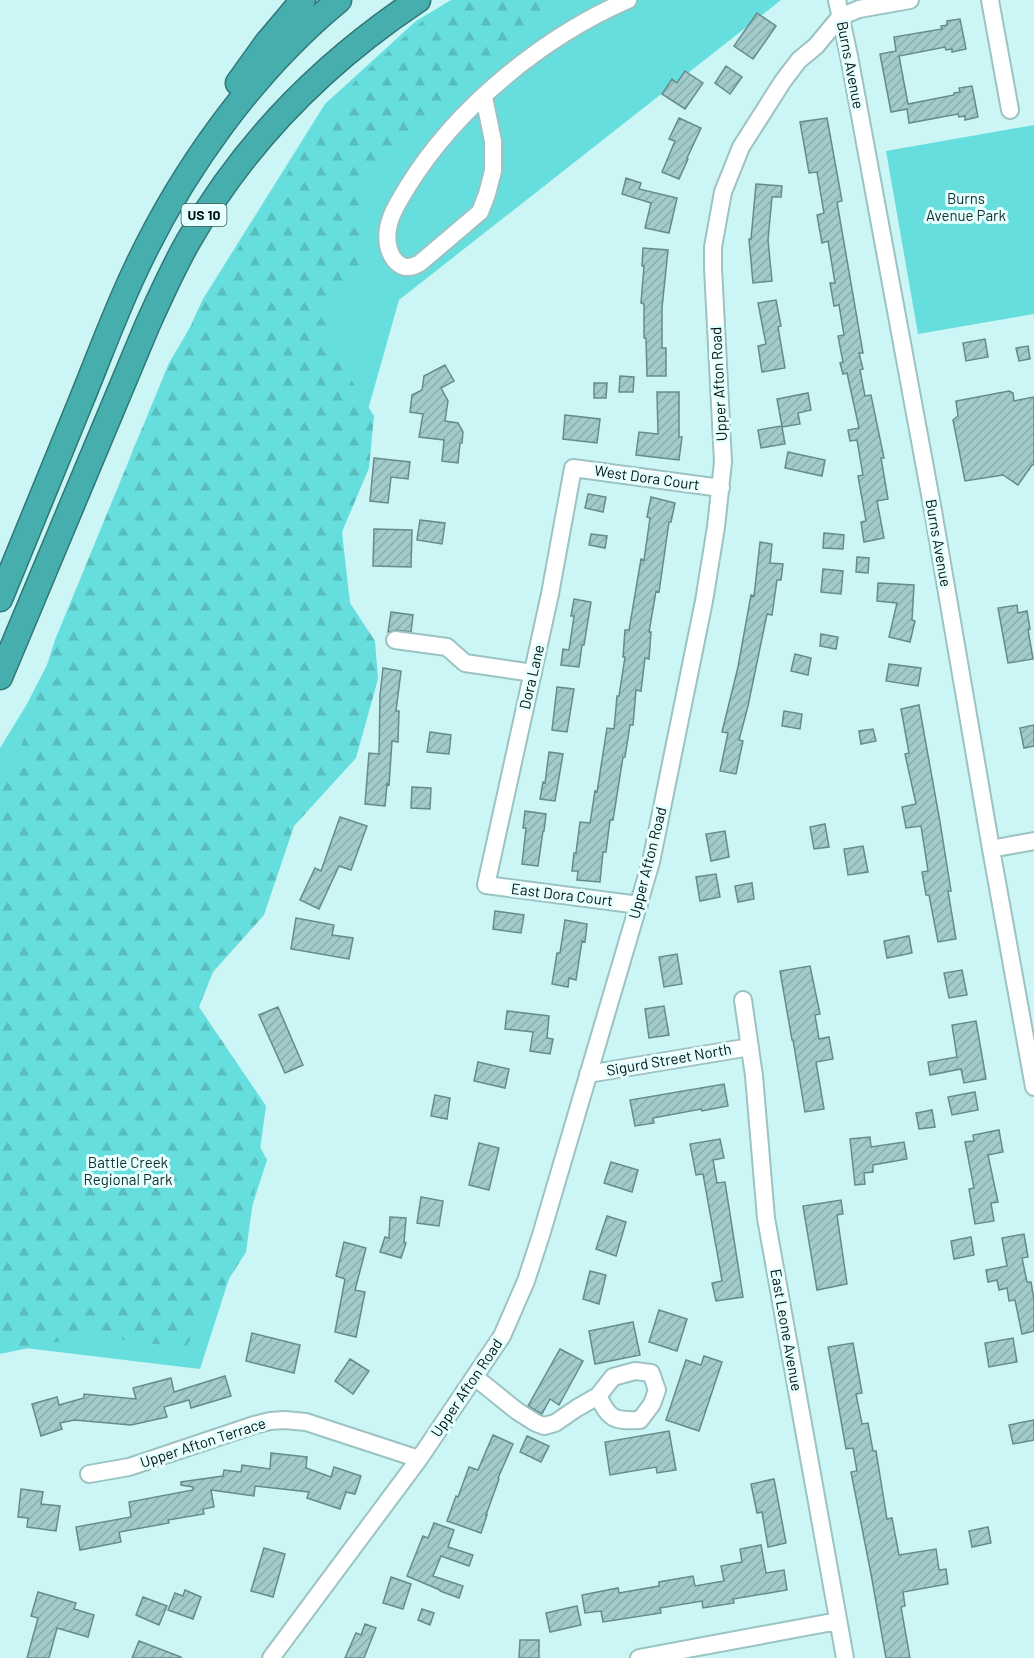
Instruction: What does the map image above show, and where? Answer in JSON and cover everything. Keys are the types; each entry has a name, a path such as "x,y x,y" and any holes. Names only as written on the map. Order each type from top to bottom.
{"highway":[{"path":"194,166 235,87 266,44 303,0"},
{"name":"US 10","path":"0,599 135,271 163,217 219,129 257,82 320,16 339,0"},
{"name":"US 10","path":"0,677 165,285 216,195 247,154 306,88 386,21 418,0"}],"street":[{"path":"484,96 493,141 493,171 480,212 420,263 413,267 402,266 392,258 388,244 388,229 394,209 422,164 467,112 484,96 518,66 568,31 628,0"},
{"name":"Burns Avenue","path":"837,0 931,499 1034,1087"},
{"path":"840,17 859,9 910,0"},
{"path":"990,0 1010,110"},
{"name":"Upper Afton Road","path":"271,1658 419,1459 476,1378 502,1336 526,1281 651,862 690,675 716,526 723,462 713,247 723,192 741,147 783,81 799,60 816,46 840,17"},
{"name":"West Dora Court","path":"573,468 721,488"},
{"name":"Dora Lane","path":"486,885 550,594 573,468"},
{"path":"395,640 447,647 465,663 533,673"},
{"path":"991,849 1034,841"},
{"name":"East Dora Court","path":"486,885 639,905"},
{"name":"East Leone Avenue","path":"743,1000 754,1076 766,1218 844,1658"},
{"name":"Sigurd Street North","path":"588,1074 750,1047"},
{"path":"476,1378 517,1411 544,1426 555,1423 577,1407 598,1396"},
{"name":"Upper Afton Terrace","path":"88,1474 129,1467 254,1425 285,1420 313,1424 419,1459"},
{"path":"639,1658 838,1621"}],"green space":[{"name":"Battle Creek Regional Park","path":"451,0 781,0 399,300 362,431 186,1009 267,1160 200,1369 0,1345 0,748 27,704 83,594 134,447 203,299 325,104 416,21"},
{"name":"Battle Creek Regional Park","path":"459,0 563,0 539,26 462,89 419,129 383,170 367,180 360,272 331,299 327,338 374,416 369,468 342,532 350,603 375,641 378,679 356,758 294,826 264,915 213,972 199,1007 266,1106 246,1252 185,1348 90,1335 0,1354 0,783 21,747 55,640 169,363 224,270 293,165 356,80 420,23"},
{"name":"Burns Avenue Park","path":"1034,125 1034,314 918,334 886,151"}],"building":[{"path":"757,13 776,26 753,59 734,46"},
{"path":"960,19 966,49 952,52 952,49 946,50 945,47 899,56 908,104 954,95 960,92 959,88 972,86 978,117 965,120 965,116 959,117 958,114 909,123 907,109 891,112 880,54 896,51 894,37 942,29 941,26 947,25 947,21"},
{"path":"726,66 742,77 730,94 715,83"},
{"path":"685,71 703,83 685,109 662,94 672,79 677,83"},
{"path":"679,118 701,128 679,179 662,172 675,141 669,139"},
{"path":"827,118 842,201 837,202 863,353 859,353 863,369 860,370 865,396 871,395 884,458 881,458 888,499 877,501 884,538 864,542 861,522 866,521 858,476 863,475 857,440 850,441 848,430 859,428 847,373 843,374 840,363 843,362 838,336 844,335 839,305 834,306 830,283 835,283 828,241 822,243 817,215 824,213 817,172 809,173 800,122"},
{"path":"626,178 641,183 639,189 677,198 669,233 645,228 651,203 622,194"},
{"path":"756,184 782,186 781,197 772,197 768,240 772,281 753,283 749,239 751,239"},
{"path":"643,248 668,250 662,308 662,348 666,348 666,376 647,376 644,304 641,303"},
{"path":"776,300 785,368 762,372 758,346 766,344 758,303"},
{"path":"985,339 988,357 966,361 963,343"},
{"path":"1028,346 1030,359 1019,361 1016,348"},
{"path":"445,365 454,381 441,388 448,401 445,421 458,423 463,432 458,463 442,461 444,440 419,437 423,414 410,412 412,395 422,390 424,376"},
{"path":"620,376 634,377 633,392 619,392"},
{"path":"594,383 607,383 606,398 594,398"},
{"path":"1009,391 1013,393 1014,401 1034,397 1034,465 1018,485 1003,475 965,481 953,420 958,416 956,401"},
{"path":"657,392 679,392 679,437 682,437 679,460 636,455 639,432 658,434"},
{"path":"808,393 811,410 798,413 800,424 782,427 785,444 761,448 758,430 782,426 777,399"},
{"path":"565,415 600,419 597,443 563,439"},
{"path":"788,452 825,460 822,476 785,468"},
{"path":"374,458 410,462 408,479 391,477 388,503 370,501"},
{"path":"588,494 606,497 603,512 585,508"},
{"path":"651,497 675,503 671,522 669,522 659,592 656,591 649,632 651,632 649,659 645,658 641,691 636,690 633,725 630,725 625,757 623,757 606,852 603,852 600,882 577,880 578,871 572,871 574,853 576,853 580,822 590,823 607,728 614,729 617,696 619,696 625,657 623,657 625,630 629,630 641,559 644,560"},
{"path":"420,520 445,523 442,544 417,540"},
{"path":"374,529 412,530 411,567 373,566"},
{"path":"824,533 844,535 843,549 823,548"},
{"path":"591,534 607,536 605,548 589,545"},
{"path":"760,542 772,544 770,563 783,564 781,580 777,580 772,615 767,614 739,740 743,741 736,774 720,771 728,733 722,732 738,667 751,595 754,596"},
{"path":"857,557 869,558 868,573 856,572"},
{"path":"823,569 843,571 841,594 821,592"},
{"path":"878,583 914,585 912,620 915,621 910,642 889,637 897,603 877,601"},
{"path":"574,599 591,602 579,667 561,665 563,649 569,650"},
{"path":"1017,605 1018,613 1027,611 1033,659 1008,663 998,608"},
{"path":"391,612 413,615 411,632 396,630 388,632"},
{"path":"821,634 838,637 836,649 820,646"},
{"path":"795,654 811,658 808,675 791,671"},
{"path":"889,664 921,668 918,686 886,681"},
{"path":"383,668 401,671 396,711 399,711 398,742 392,741 385,806 365,804 369,753 379,754"},
{"path":"557,687 574,689 567,732 552,730"},
{"path":"919,705 951,891 948,891 956,939 938,942 922,872 928,871 921,826 906,828 902,807 916,804 905,754 909,753 901,709"},
{"path":"784,711 802,714 800,729 782,726"},
{"path":"1034,725 1034,746 1024,748 1020,728"},
{"path":"873,729 876,741 861,744 859,731"},
{"path":"430,732 451,735 449,754 427,752"},
{"path":"549,752 563,754 555,801 540,799 543,782 545,783"},
{"path":"412,787 431,788 430,809 411,808"},
{"path":"525,811 546,814 538,866 522,864 526,828 523,828"},
{"path":"340,817 367,826 351,870 339,866 319,909 300,900 315,868 321,871"},
{"path":"825,824 829,847 814,849 810,827"},
{"path":"725,831 729,857 711,861 706,834"},
{"path":"863,846 868,872 848,875 844,849"},
{"path":"716,874 720,897 700,901 696,877"},
{"path":"752,883 754,899 738,902 735,886"},
{"path":"495,911 524,915 521,933 493,929"},
{"path":"296,918 334,925 332,935 353,938 349,959 291,949"},
{"path":"565,920 587,924 576,980 569,978 568,987 552,984"},
{"path":"909,936 912,953 887,958 884,941"},
{"path":"677,954 682,984 664,987 659,957"},
{"path":"810,966 820,1014 815,1015 819,1039 829,1037 833,1059 816,1062 824,1109 805,1112 780,971"},
{"path":"962,970 967,995 949,998 944,973"},
{"path":"664,1006 669,1035 649,1038 645,1009"},
{"path":"278,1007 303,1065 285,1073 259,1015"},
{"path":"507,1011 549,1016 547,1038 553,1039 550,1054 530,1051 533,1032 505,1029"},
{"path":"976,1021 986,1079 964,1083 961,1069 930,1075 928,1062 957,1057 952,1025"},
{"path":"478,1062 509,1069 505,1088 474,1081"},
{"path":"724,1084 728,1106 653,1118 654,1123 635,1126 630,1100"},
{"path":"975,1092 978,1110 952,1115 948,1097"},
{"path":"435,1095 450,1098 447,1119 431,1116"},
{"path":"932,1110 935,1127 919,1129 916,1113"},
{"path":"999,1130 1003,1152 988,1155 998,1202 991,1203 994,1221 975,1224 969,1189 974,1188 965,1142 974,1141 973,1135"},
{"path":"870,1137 871,1147 904,1142 907,1159 873,1165 873,1172 864,1173 865,1184 855,1185 850,1139"},
{"path":"720,1139 724,1158 713,1160 717,1183 725,1182 743,1297 716,1301 712,1283 722,1281 703,1174 696,1175 690,1144"},
{"path":"479,1143 499,1148 489,1190 469,1185"},
{"path":"611,1162 638,1170 632,1192 604,1183"},
{"path":"421,1197 443,1201 439,1226 417,1223"},
{"path":"841,1200 843,1214 837,1215 847,1284 817,1290 803,1206"},
{"path":"607,1216 626,1222 616,1256 596,1249"},
{"path":"390,1217 406,1218 404,1242 406,1243 401,1258 380,1252 385,1237 389,1238"},
{"path":"1024,1234 1028,1257 1022,1258 1027,1282 1031,1282 1034,1300 1034,1331 1022,1334 1015,1300 1009,1301 1007,1288 999,1290 997,1280 988,1282 986,1270 1007,1266 1002,1238"},
{"path":"971,1237 974,1255 954,1259 951,1241"},
{"path":"344,1242 366,1248 355,1290 365,1292 356,1337 335,1332 345,1279 336,1276"},
{"path":"590,1271 606,1275 599,1304 583,1299"},
{"path":"659,1310 687,1319 677,1351 649,1342"},
{"path":"633,1322 640,1355 595,1364 589,1331"},
{"path":"252,1333 300,1345 294,1373 246,1361"},
{"path":"1013,1338 1017,1362 989,1367 985,1343"},
{"path":"853,1343 862,1393 856,1394 862,1424 868,1423 873,1451 876,1451 887,1519 892,1518 899,1555 936,1549 939,1570 946,1569 948,1584 903,1592 905,1606 901,1607 910,1658 886,1658 851,1472 857,1471 853,1448 846,1449 828,1347"},
{"path":"560,1349 583,1361 559,1405 550,1399 542,1414 528,1406"},
{"path":"704,1356 722,1362 699,1431 666,1420 686,1360 701,1365"},
{"path":"350,1359 369,1371 353,1394 335,1381"},
{"path":"225,1376 231,1396 191,1408 189,1400 164,1407 167,1417 131,1425 74,1420 60,1423 62,1429 41,1436 32,1404 57,1397 59,1405 84,1398 84,1394 136,1399 133,1388 171,1378 174,1392"},
{"path":"1034,1420 1034,1440 1013,1444 1009,1425"},
{"path":"669,1431 676,1470 657,1473 656,1467 610,1475 605,1442"},
{"path":"493,1435 513,1444 498,1478 481,1533 447,1521 469,1467 478,1470"},
{"path":"527,1436 549,1446 541,1462 520,1452"},
{"path":"271,1453 307,1457 306,1468 331,1477 334,1467 361,1476 355,1494 346,1492 340,1509 307,1498 309,1492 255,1486 254,1496 211,1490 214,1507 203,1509 204,1514 119,1532 121,1542 80,1550 76,1527 131,1517 129,1502 193,1490 193,1487 181,1485 181,1482 223,1476 224,1470 241,1472 242,1465 270,1469"},
{"path":"774,1479 786,1543 768,1547 762,1512 757,1513 751,1484"},
{"path":"21,1489 43,1492 41,1504 60,1506 56,1531 27,1527 28,1518 18,1517"},
{"path":"434,1523 454,1530 448,1547 473,1555 469,1566 441,1556 433,1576 463,1586 459,1598 407,1576 423,1536 428,1538"},
{"path":"988,1527 991,1543 972,1547 969,1531"},
{"path":"761,1545 766,1573 784,1570 787,1590 733,1599 734,1603 703,1608 702,1601 660,1608 661,1613 603,1622 601,1611 585,1613 582,1595 618,1588 619,1593 659,1586 659,1582 693,1576 695,1586 724,1581 721,1566 742,1562 740,1549"},
{"path":"264,1548 285,1554 273,1597 251,1591"},
{"path":"391,1577 411,1584 403,1609 383,1603"},
{"path":"185,1590 201,1597 193,1619 168,1610 175,1593 183,1596"},
{"path":"38,1592 76,1603 74,1609 94,1615 88,1637 57,1628 49,1658 27,1658 38,1618 31,1616"},
{"path":"143,1597 167,1606 159,1625 136,1615"},
{"path":"577,1606 581,1625 550,1632 546,1613"},
{"path":"422,1609 434,1613 430,1625 418,1620"},
{"path":"365,1624 376,1628 364,1658 345,1658 356,1633 361,1635"},
{"path":"520,1640 539,1640 539,1658 519,1658"},
{"path":"139,1641 181,1657 132,1658"}]}
